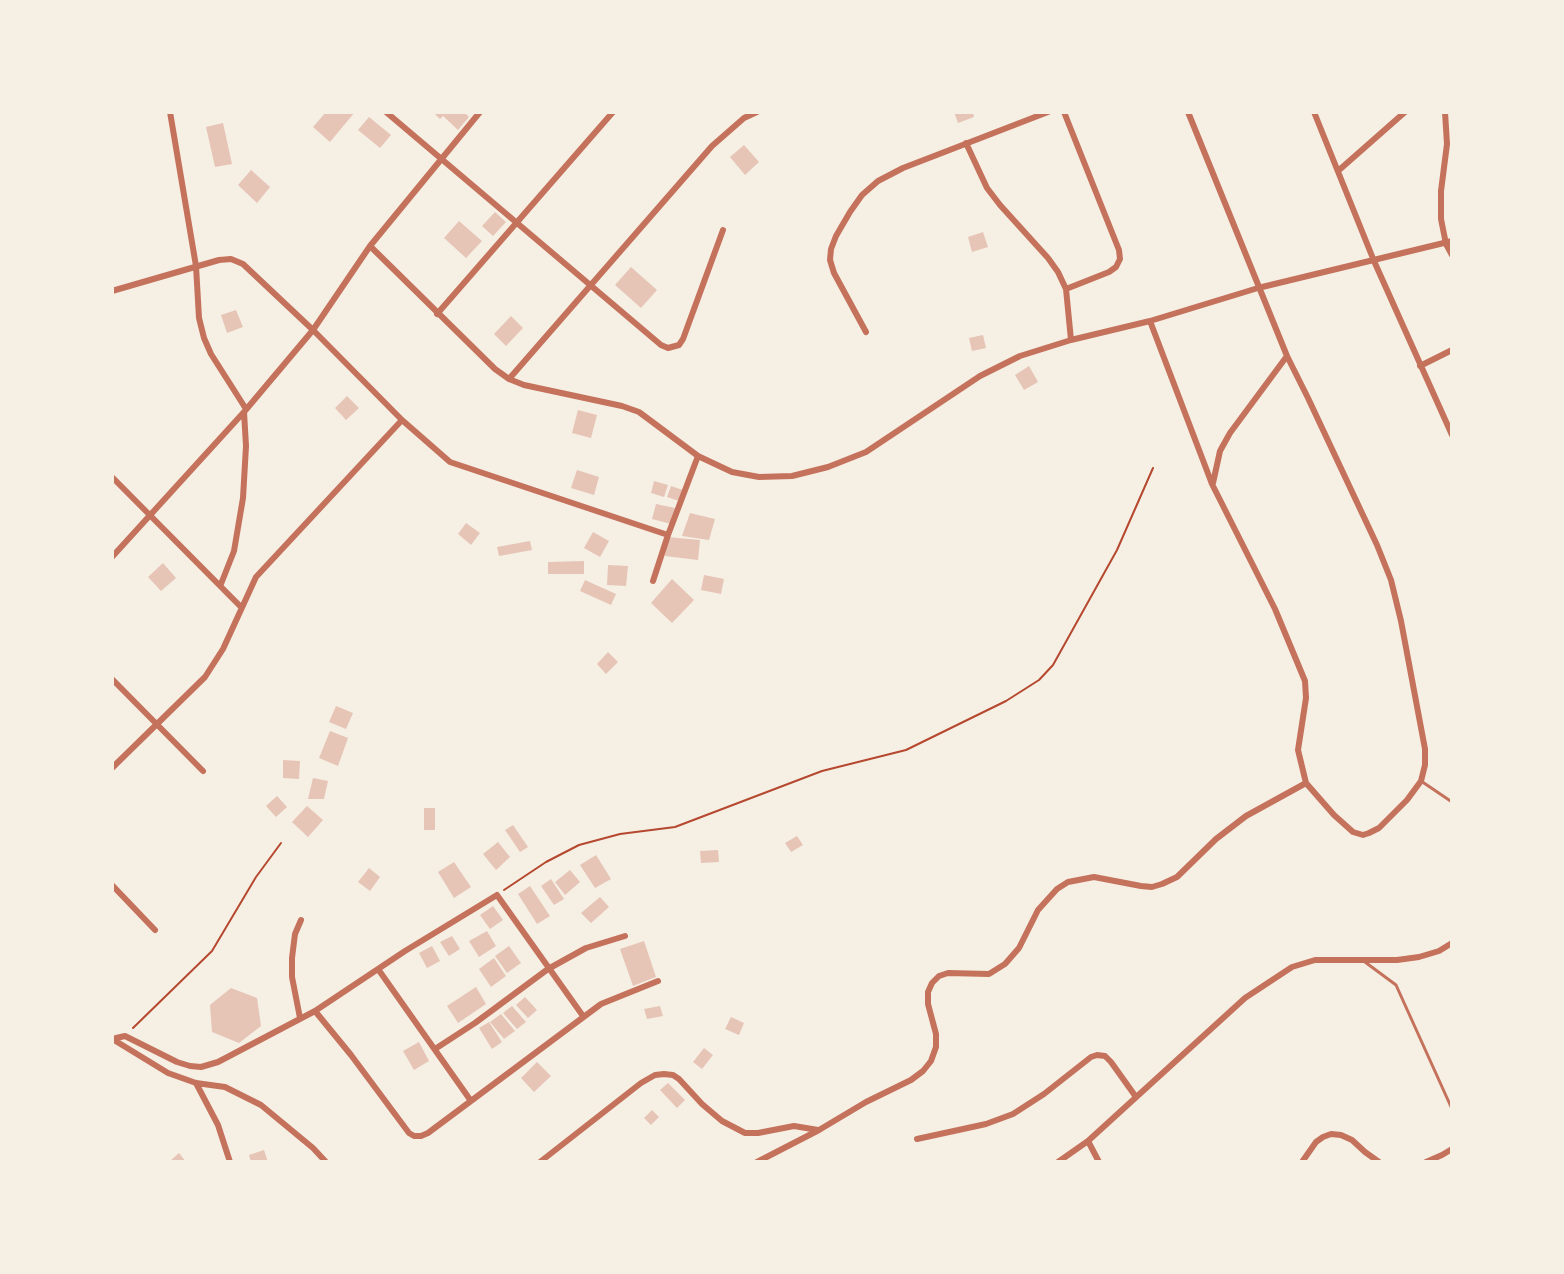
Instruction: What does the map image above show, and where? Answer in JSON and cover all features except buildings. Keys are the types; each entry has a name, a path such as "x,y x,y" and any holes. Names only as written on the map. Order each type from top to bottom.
{"street":[{"path":"170,112 196,266 199,318 204,338 211,354 245,410 246,446 243,498 234,551 221,584"},
{"path":"386,112 661,345 668,348 673,348 683,339 723,230"},
{"path":"112,557 314,330 370,246 480,112"},
{"path":"437,314 614,112"},
{"path":"509,379 712,146 744,118 757,112"},
{"path":"866,332 830,260 836,236 862,195 878,181 966,143 1048,112"},
{"path":"1064,112 1119,250 1120,259 1116,267 1109,272 1066,289"},
{"path":"1150,321 1212,484 1275,609 1305,681 1306,698 1298,750 1306,783 1334,815 1353,832 1363,835 1379,828 1407,800 1421,781 1425,765 1425,749 1401,621 1390,580 1340,463 1287,356 1188,112"},
{"path":"1314,112 1374,261 1452,435"},
{"path":"1338,171 1405,112"},
{"path":"1445,112 1447,144 1441,191 1441,219 1452,255"},
{"path":"966,143 987,188 1048,258 1066,289 1071,340"},
{"path":"370,246 437,314 495,369 509,379 524,385 622,406 639,412 698,456 732,472 759,477 792,476 828,467 866,452 980,376 1020,356 1071,340 1150,321 1258,288 1449,242"},
{"path":"112,291 196,266 231,259 243,264 314,330 402,420 450,462 668,535"},
{"path":"1420,366 1452,350"},
{"path":"1212,484 1220,451 1230,433 1287,356"},
{"path":"112,768 205,677 215,664 256,577 402,420"},
{"path":"654,581 668,535 698,456"},
{"path":"112,477 221,584 241,607"},
{"path":"112,679 203,771"},
{"path":"757,1161 819,1130 866,1102 911,1080 923,1071 931,1061 936,1047 936,1034 928,1004 928,992 932,983 939,976 948,973 980,975 989,974 998,969 1018,948 1047,898 1068,882 1094,877 1152,887 1177,877 1216,839 1246,816 1306,783"},
{"path":"112,885 155,930"},
{"path":"113,1040 125,1036 177,1062 201,1067 218,1062 315,1011 497,895 583,1016"},
{"path":"300,1018 291,977 295,934 301,920"},
{"path":"435,1049 475,1023 548,969 586,948 625,936"},
{"path":"1058,1161 1088,1141 1245,998 1292,967 1315,960 1397,960 1419,957 1439,951 1452,943"},
{"path":"378,969 471,1101"},
{"path":"315,1011 351,1054 409,1133 421,1136 583,1016 619,995 658,981"},
{"path":"113,1040 168,1073 196,1083 225,1087 261,1105 326,1161"},
{"path":"917,1139 986,1124 1013,1114 1044,1094 1091,1057 1097,1055 1105,1056 1111,1062 1136,1097"},
{"path":"540,1161 641,1083 655,1075 664,1074 673,1075 679,1079 702,1104 734,1129 745,1133 758,1133 794,1126 819,1130"},
{"path":"196,1083 218,1125 230,1161"},
{"path":"1302,1161 1316,1142 1331,1134 1352,1140 1379,1161"},
{"path":"1088,1141 1099,1161"},
{"path":"1426,1161 1452,1149"}],"lane":[{"path":"1421,781 1452,802"},
{"path":"1360,959 1396,985 1452,1110"}],"path":[{"path":"497,895 546,862 579,845 620,834 675,827 822,771 906,750 1006,701 1039,680 1053,665 1117,550 1153,468"},
{"path":"125,1036 212,951 256,877 281,843"}]}
